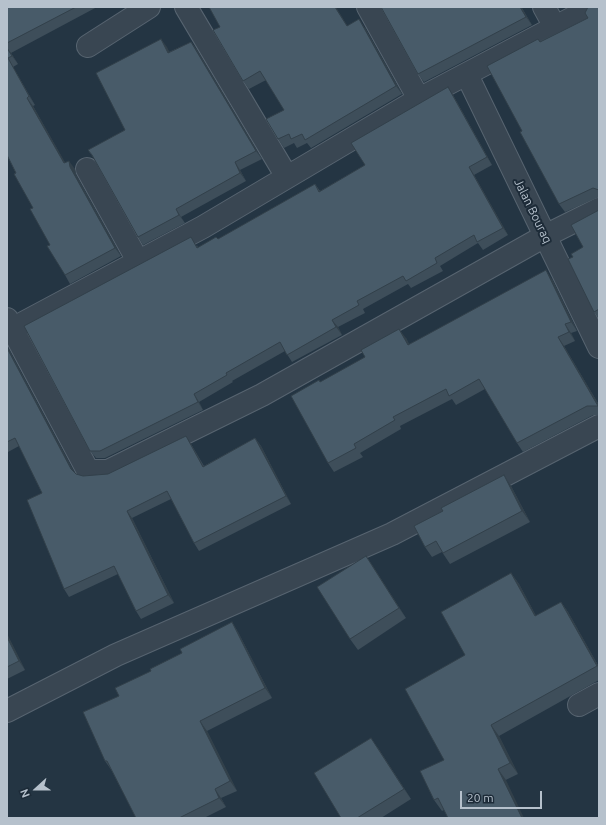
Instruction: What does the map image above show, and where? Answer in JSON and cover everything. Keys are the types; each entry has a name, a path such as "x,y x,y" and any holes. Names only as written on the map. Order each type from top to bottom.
{"street":[{"path":"88,46 149,7"},
{"path":"186,7 287,177"},
{"path":"368,7 419,99"},
{"path":"544,7 556,27"},
{"path":"582,13 419,99 203,227 10,324 88,471 108,470 262,395 545,236 599,209"},
{"name":"Jalan Bouraq","path":"467,75 599,347"},
{"path":"87,168 138,261"},
{"path":"7,711 116,656 392,534 599,426"},
{"path":"579,705 599,694"}],"building":[{"path":"7,7 76,7 7,43"},
{"path":"209,7 335,7 347,26 359,19 396,86 305,140 302,134 291,139 289,134 278,139 266,119 284,110 260,71 243,81 213,30 220,27"},
{"path":"381,7 520,7 526,17 418,74"},
{"path":"588,7 599,7 599,190 593,188 559,204 520,132 522,131 487,66 538,39 540,42 588,18 585,13"},
{"path":"161,39 168,53 191,42 256,151 235,162 240,173 176,209 179,215 138,237 88,150 125,130 96,73"},
{"path":"7,48 12,56 8,58 29,96 27,98 64,163 69,161 70,167 115,248 65,275 47,246 50,245 30,209 33,208 14,174 16,173 7,155"},
{"path":"448,87 487,157 469,167 503,228 477,242 474,235 435,258 437,263 406,281 403,276 357,301 359,305 332,320 336,327 287,355 280,342 226,373 227,375 194,394 198,402 100,451 90,451 24,326 191,237 197,248 216,237 218,239 315,184 319,192 365,165 351,143"},
{"path":"599,210 599,309 594,312 568,259 573,257 571,254 583,247 571,225"},
{"path":"546,270 571,322 565,324 569,332 558,337 598,406 587,406 517,443 479,379 449,396 446,389 393,417 395,420 354,444 356,448 328,463 291,396 365,357 361,350 399,329 408,345"},
{"path":"7,348 71,469 76,474 83,476 108,474 186,436 203,467 255,438 286,496 194,543 167,491 127,511 168,595 136,611 114,566 64,589 27,500 42,493 15,438 7,442"},
{"path":"504,475 522,511 443,553 436,541 425,547 414,526 443,511 441,508"},
{"path":"366,556 399,608 350,639 317,587"},
{"path":"511,573 535,616 561,602 597,666 491,725 510,763 498,769 522,818 448,818 438,798 434,800 420,771 444,760 405,689 465,655 441,612"},
{"path":"232,622 265,688 200,721 230,781 215,789 219,798 179,818 136,818 107,761 105,761 83,712 119,696 115,688 151,671 150,669 182,653 180,649"},
{"path":"7,637 19,661 7,667"},
{"path":"371,738 404,789 357,818 341,818 314,773"}]}
